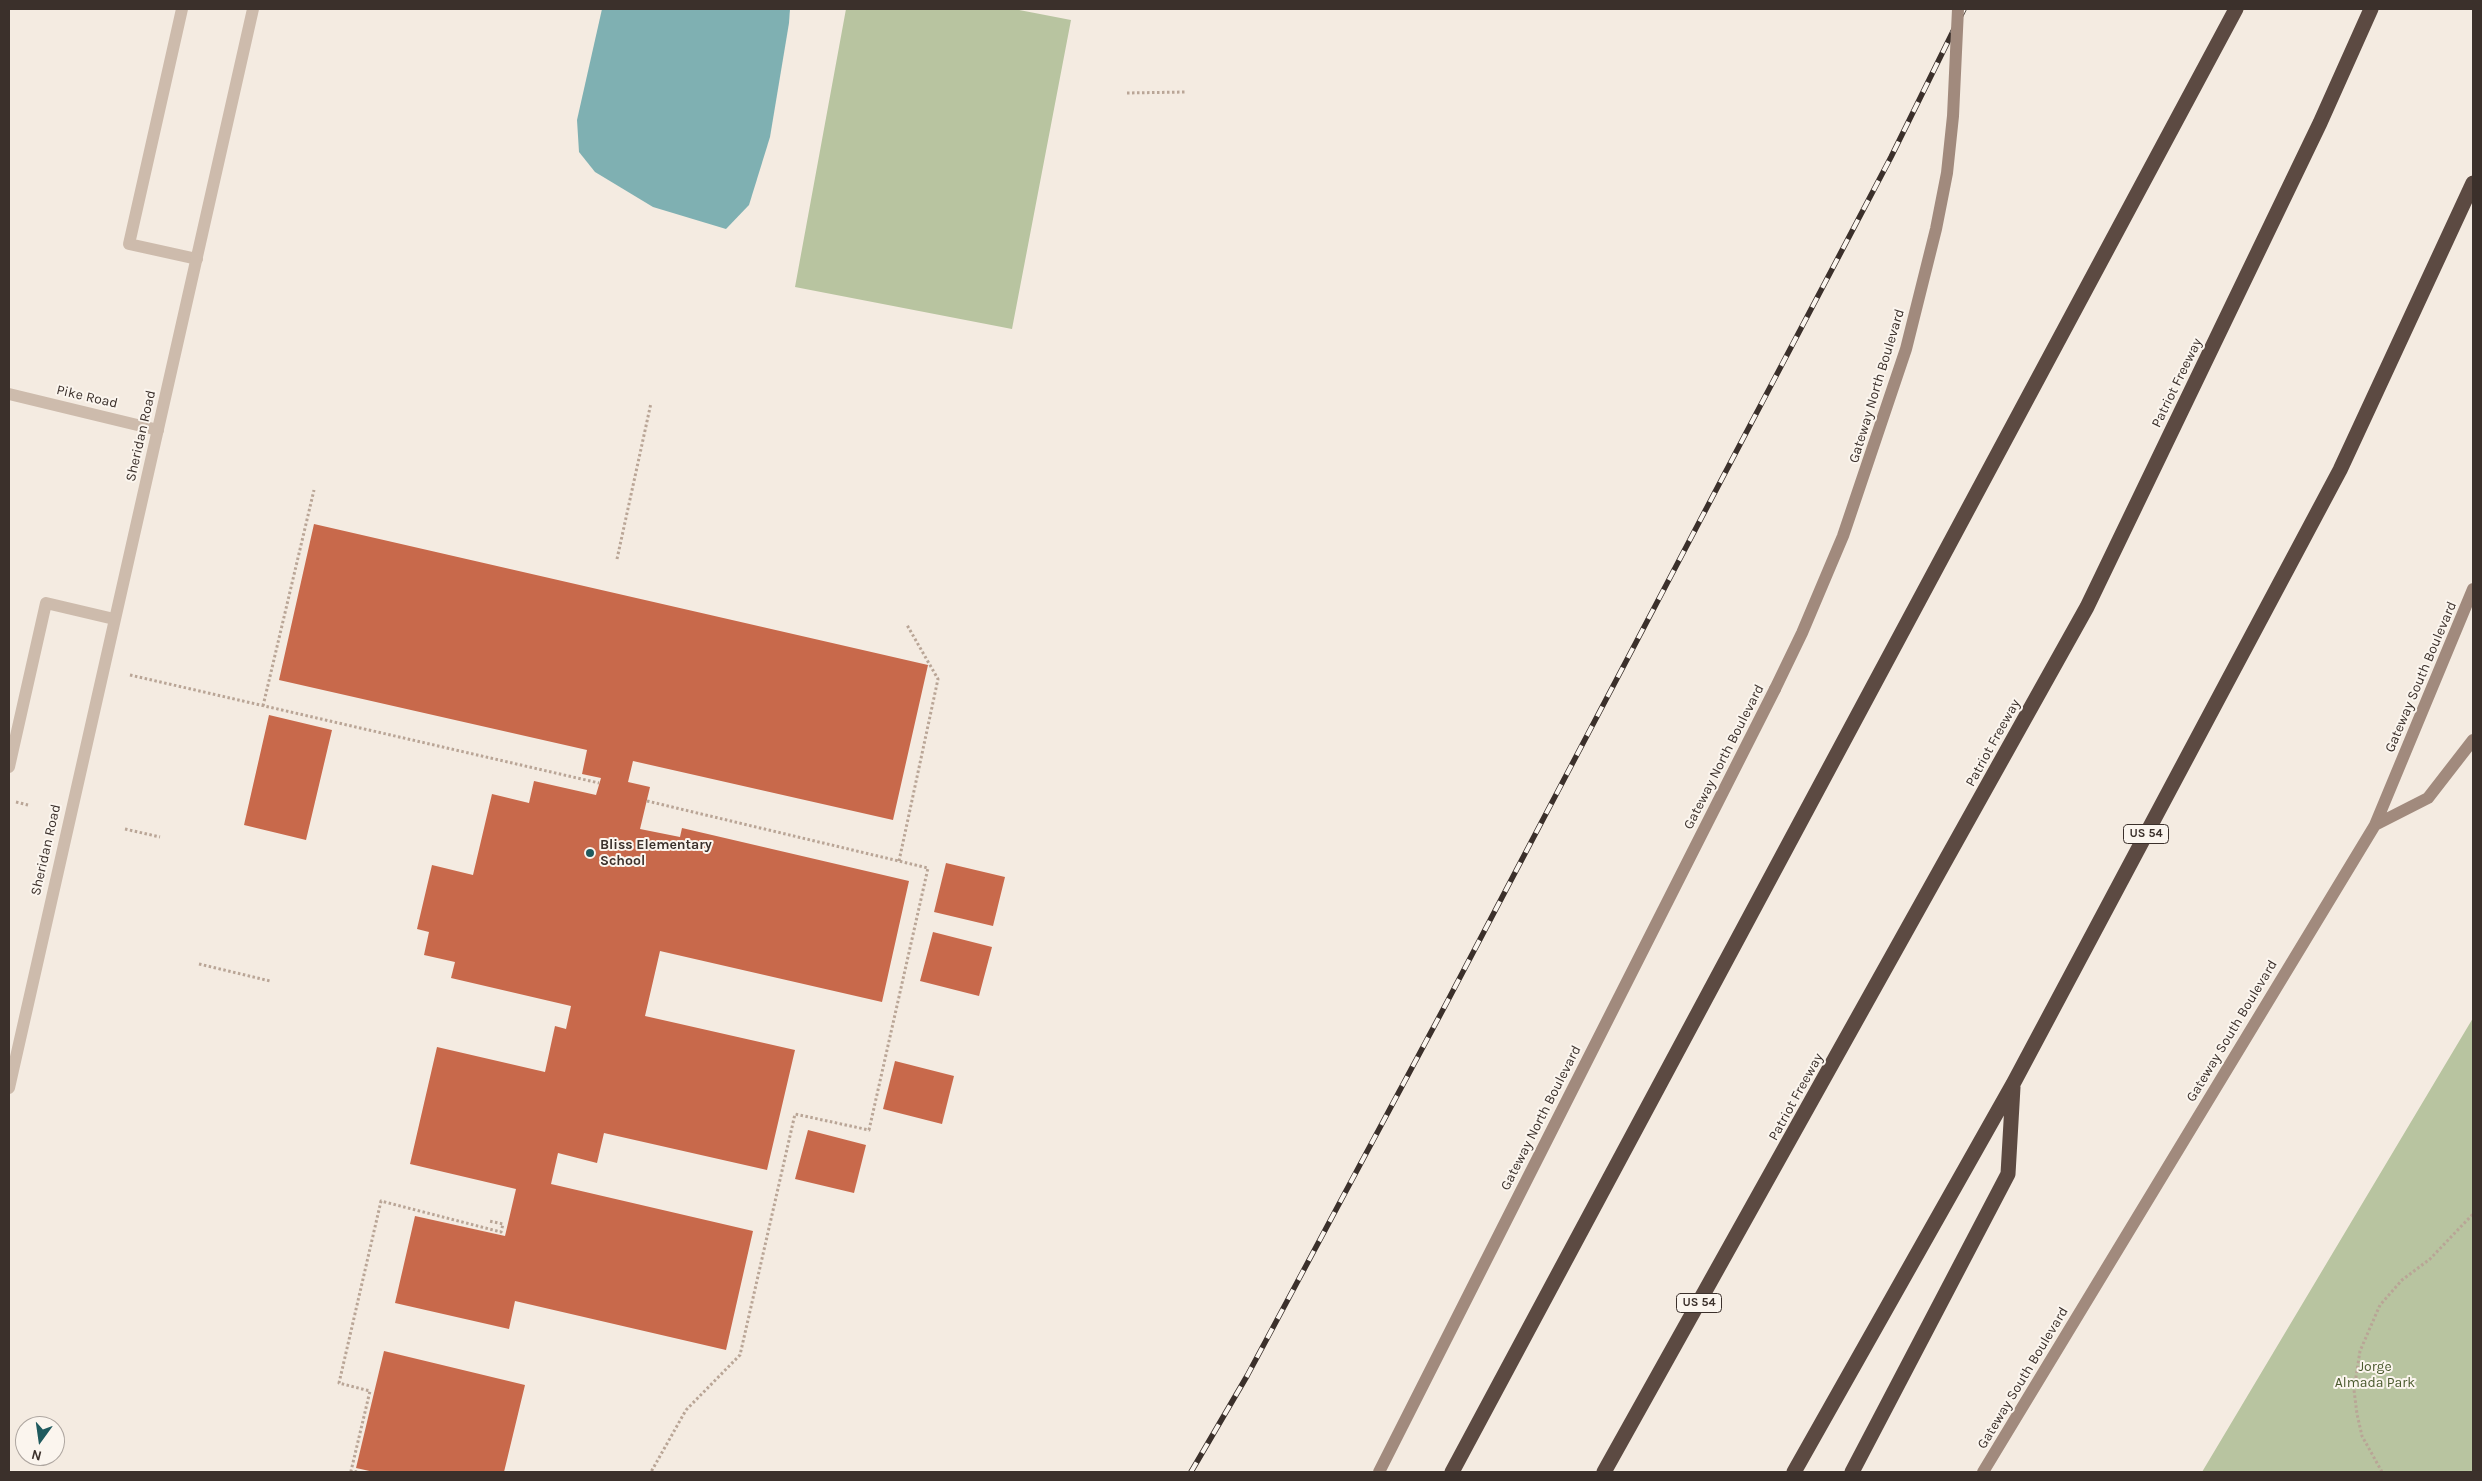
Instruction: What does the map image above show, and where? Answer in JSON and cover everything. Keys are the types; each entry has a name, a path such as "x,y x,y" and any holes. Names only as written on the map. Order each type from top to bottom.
{"highway":[{"path":"1452,1472 2236,9"},
{"name":"Patriot Freeway","path":"1604,1472 2087,607 2320,123 2371,9"},
{"name":"US 54","path":"1794,1472 2013,1084 2340,470 2473,183"},
{"path":"1852,1472 2008,1174 2013,1084"}],"main road":[{"name":"Gateway North Boulevard","path":"1379,1472 1775,689 1802,632 1843,536 1906,349 1936,228 1947,173 1953,116 1958,9"},
{"name":"Gateway South Boulevard","path":"1983,1472 2375,825 2473,589"},
{"path":"2375,825 2428,798 2473,740"}],"street":[{"path":"182,9 129,244 197,259"},
{"name":"Sheridan Road","path":"9,1088 253,9"},
{"name":"Pike Road","path":"9,394 158,430"},
{"path":"9,767 46,603 114,619"}],"path":[{"path":"1127,93 1184,92"},
{"path":"617,559 651,403"},
{"path":"263,706 314,490"},
{"path":"899,861 938,679 907,625"},
{"path":"103,669 599,782"},
{"path":"647,801 928,868 869,1130 795,1114 740,1355 686,1410 651,1472"},
{"path":"16,802 28,805"},
{"path":"124,829 160,837"},
{"path":"198,964 270,981"},
{"path":"357,1472 351,1471 370,1391 339,1383 381,1201 502,1232 503,1224 489,1221"},
{"path":"2382,1472 2362,1436 2356,1414 2354,1390 2360,1351 2380,1305 2402,1280 2430,1259 2473,1214"}],"green space":[{"path":"846,9 1014,9 1071,20 1012,329 795,287"},
{"name":"Jorge Almada Park","path":"2473,1018 2473,1472 2202,1472"}],"water":[{"path":"602,9 790,9 770,137 749,205 726,229 653,207 595,172 579,152 577,120"}],"building":[{"path":"314,524 928,665 893,820 633,761 628,782 650,787 640,829 680,837 682,828 909,881 882,1002 660,951 645,1016 795,1050 767,1170 604,1133 597,1163 558,1153 551,1184 753,1231 726,1350 515,1301 509,1329 395,1303 415,1216 505,1236 516,1189 410,1164 437,1047 545,1072 555,1026 566,1029 571,1006 451,978 455,962 424,955 429,932 417,929 432,865 473,875 492,794 529,803 534,781 596,795 601,778 582,774 587,750 279,680"},
{"path":"269,715 332,730 306,840 244,825"},
{"path":"946,863 1005,877 993,926 934,912"},
{"path":"933,932 992,947 979,996 920,981"},
{"path":"895,1061 954,1076 942,1124 883,1109"},
{"path":"808,1130 866,1145 854,1193 795,1179"},
{"path":"384,1351 525,1385 504,1472 374,1472 356,1468"}],"railway":[{"path":"1191,1472 1247,1376 1446,1004 1891,157 1964,9"}],"place":[{"name":"Bliss Elementary School","path":"590,853"}]}
